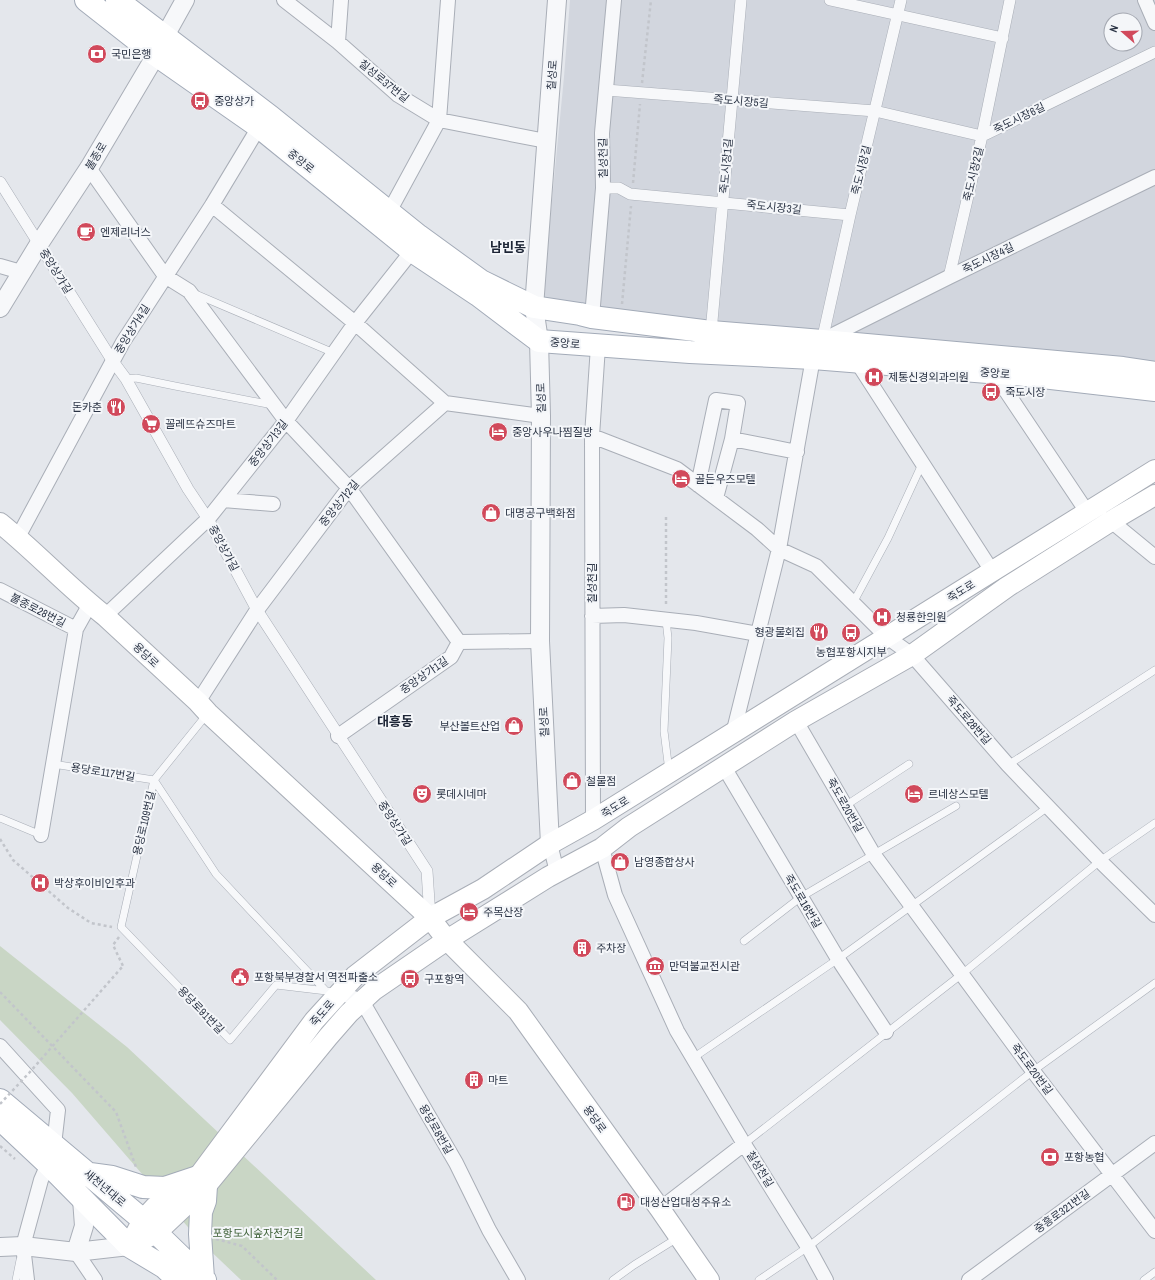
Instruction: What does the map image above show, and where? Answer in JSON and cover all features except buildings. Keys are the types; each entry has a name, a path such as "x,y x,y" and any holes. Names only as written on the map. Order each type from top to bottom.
{"main road":[{"name":"중앙로","path":"86,0 160,45 271,117 419,236 481,280 534,307 620,321 711,332 817,350 857,362 994,373 1155,390"},
{"name":"중앙로","path":"117,0 160,45 412,252 478,296 539,340 598,346 690,352 817,350 1123,368 1155,373"},
{"name":"죽도로","path":"202,1182 333,992 430,918 483,889 550,844 593,820 733,734 1155,470"},
{"name":"죽도로","path":"129,1246 202,1182 349,1013 374,990 447,940 557,872 602,848 629,827 796,721 912,655 1007,587 1155,495"},
{"name":"용당로","path":"0,523 18,537 430,918 447,940 518,1012 709,1280"},
{"name":"새천년대로","path":"0,1100 51,1155 82,1199 129,1246 164,1267 173,1278"},
{"name":"새천년대로","path":"0,1118 51,1155 88,1173 150,1226 204,1279"},
{"path":"88,1173 112,1177 143,1187 165,1188 202,1182 205,1201 201,1212 200,1234 204,1279"}],"street":[{"name":"불종로","path":"0,308 39,244 90,168 185,0"},
{"name":"칠성로37번길","path":"284,0 338,42 398,95 439,120 546,141"},
{"path":"338,42 341,0"},
{"path":"389,212 439,120 448,0"},
{"name":"칠성로","path":"550,844 540,641 541,416 539,340 534,307 557,0"},
{"name":"칠성천길","path":"592,317 603,188 602,132 614,0"},
{"name":"죽도시장1길","path":"711,332 741,0"},
{"path":"830,0 1003,38"},
{"name":"죽도시장길","path":"817,350 901,0"},
{"name":"죽도시장2길","path":"949,277 982,136 1010,0"},
{"path":"1145,0 1155,23"},
{"name":"죽도시장6길","path":"875,112 982,136 1155,52"},
{"name":"죽도시장5길","path":"606,90 875,112"},
{"name":"중앙상가4길","path":"18,537 112,360 212,205 259,127"},
{"path":"90,168 165,276 189,291 273,405 286,421 349,488 459,642 540,641"},
{"name":"죽도시장4길","path":"817,350 949,277 1155,178"},
{"name":"중앙상가길","path":"0,182 112,360 126,379 188,489 208,519 257,610 427,871 430,918"},
{"name":"죽도시장3길","path":"603,188 619,188 632,194 850,215"},
{"path":"212,205 355,323 445,403 541,416"},
{"name":"중앙상가3길","path":"41,835 76,630 97,610 208,519 286,421 355,323 412,252"},
{"path":"0,266 21,272"},
{"name":"칠성천길","path":"593,820 592,436 598,346"},
{"path":"733,734 779,549 817,350"},
{"path":"857,362 992,571"},
{"path":"994,373 1087,512"},
{"path":"698,485 716,400 738,403 732,439 716,498"},
{"name":"중앙상가2길","path":"203,708 257,610 349,488 445,403"},
{"name":"죽도로28번길","path":"592,436 677,469 757,529 779,549 816,566 887,637 912,655 1008,765 1100,861 1155,915"},
{"path":"732,439 797,452"},
{"path":"223,500 273,504"},
{"path":"1111,521 1155,557"},
{"name":"불종로28번길","path":"0,590 76,630"},
{"path":"592,616 624,615 696,623 758,634"},
{"name":"중앙상가1길","path":"338,736 451,657 459,642"},
{"name":"죽도로20번길","path":"796,721 874,855 1033,1071 1155,1231"},
{"name":"죽도로16번길","path":"724,767 838,959 886,1032"},
{"path":"550,844 557,872"},
{"name":"칠성천길","path":"602,848 615,895 677,1031 744,1144 808,1247 826,1280"},
{"path":"333,992 362,1002"},
{"name":"용당로8번길","path":"362,1002 456,1163 489,1230 518,1280"},
{"path":"0,1046 58,1110 51,1155 41,1180 23,1246 27,1280"},
{"name":"중흥로321번길","path":"969,1280 1155,1142"},
{"path":"660,1210 744,1144"},
{"path":"76,1252 84,1226 82,1199"},
{"path":"0,1247 23,1246 76,1252 129,1246"},
{"path":"76,1252 95,1280"}],"lane":[{"path":"189,291 334,353"},
{"path":"126,379 136,378 273,405"},
{"path":"854,603 888,538 922,462"},
{"path":"666,620 668,638 664,731 669,773"},
{"path":"1008,765 1155,670"},
{"name":"용당로109번길","path":"121,927 154,780 203,708"},
{"name":"용당로117번길","path":"53,764 154,780"},
{"path":"845,806 910,764"},
{"path":"154,780 216,874 333,992"},
{"path":"744,941 801,897 956,806"},
{"path":"693,1058 838,959 1048,807"},
{"path":"0,818 41,835"},
{"path":"744,1144 962,974 1100,861 1155,823"},
{"name":"용당로91번길","path":"121,927 230,1040 276,985 333,992"},
{"path":"759,1280 808,1247 1033,1071 1155,983"},
{"path":"613,1280 679,1237"},
{"path":"16,1280 23,1246"},
{"path":"1144,1280 1155,1272"}],"path":[{"path":"620,321 651,0"},
{"path":"666,517 666,620"},
{"path":"0,839 13,860 68,908 91,923 111,928 121,927"},
{"path":"0,1104 123,966 113,945"},
{"path":"0,992 116,1112 143,1187"},
{"path":"200,1234 242,1246 277,1280"}],"shaded area":[{"path":"570,0 1155,0 1155,364 835,343 542,303"}],"green space":[{"name":"포항도시숲자전거길","path":"0,946 127,1047 376,1280 241,1280 200,1241 72,1093 0,1020"}],"place":[{"name":"국민은행","path":"97,54"},
{"name":"중앙상가","path":"200,101"},
{"name":"엔제리너스","path":"86,232"},
{"name":"제통신경외과의원","path":"874,377"},
{"name":"죽도시장","path":"991,392"},
{"name":"돈카춘","path":"116,407"},
{"name":"꼴레뜨슈즈마트","path":"151,424"},
{"name":"중앙사우나찜질방","path":"498,432"},
{"name":"골든우즈모텔","path":"681,479"},
{"name":"대명공구백화점","path":"491,513"},
{"name":"청룡한의원","path":"882,617"},
{"name":"형광물회집","path":"819,632"},
{"name":"농협포항시지부","path":"851,633"},
{"name":"부산볼트산업","path":"514,726"},
{"name":"철물점","path":"572,781"},
{"name":"롯데시네마","path":"422,794"},
{"name":"르네상스모텔","path":"914,794"},
{"name":"남영종합상사","path":"620,862"},
{"name":"박상후이비인후과","path":"40,883"},
{"name":"주목산장","path":"469,912"},
{"name":"주차장","path":"582,948"},
{"name":"만덕불교전시관","path":"655,966"},
{"name":"포항북부경찰서 역전파출소","path":"240,977"},
{"name":"구포항역","path":"410,979"},
{"name":"마트","path":"474,1080"},
{"name":"포항농협","path":"1050,1157"},
{"name":"대성산업대성주유소","path":"626,1202"}],"district":[{"name":"남빈동","path":"508,247"},
{"name":"대흥동","path":"395,721"}]}
